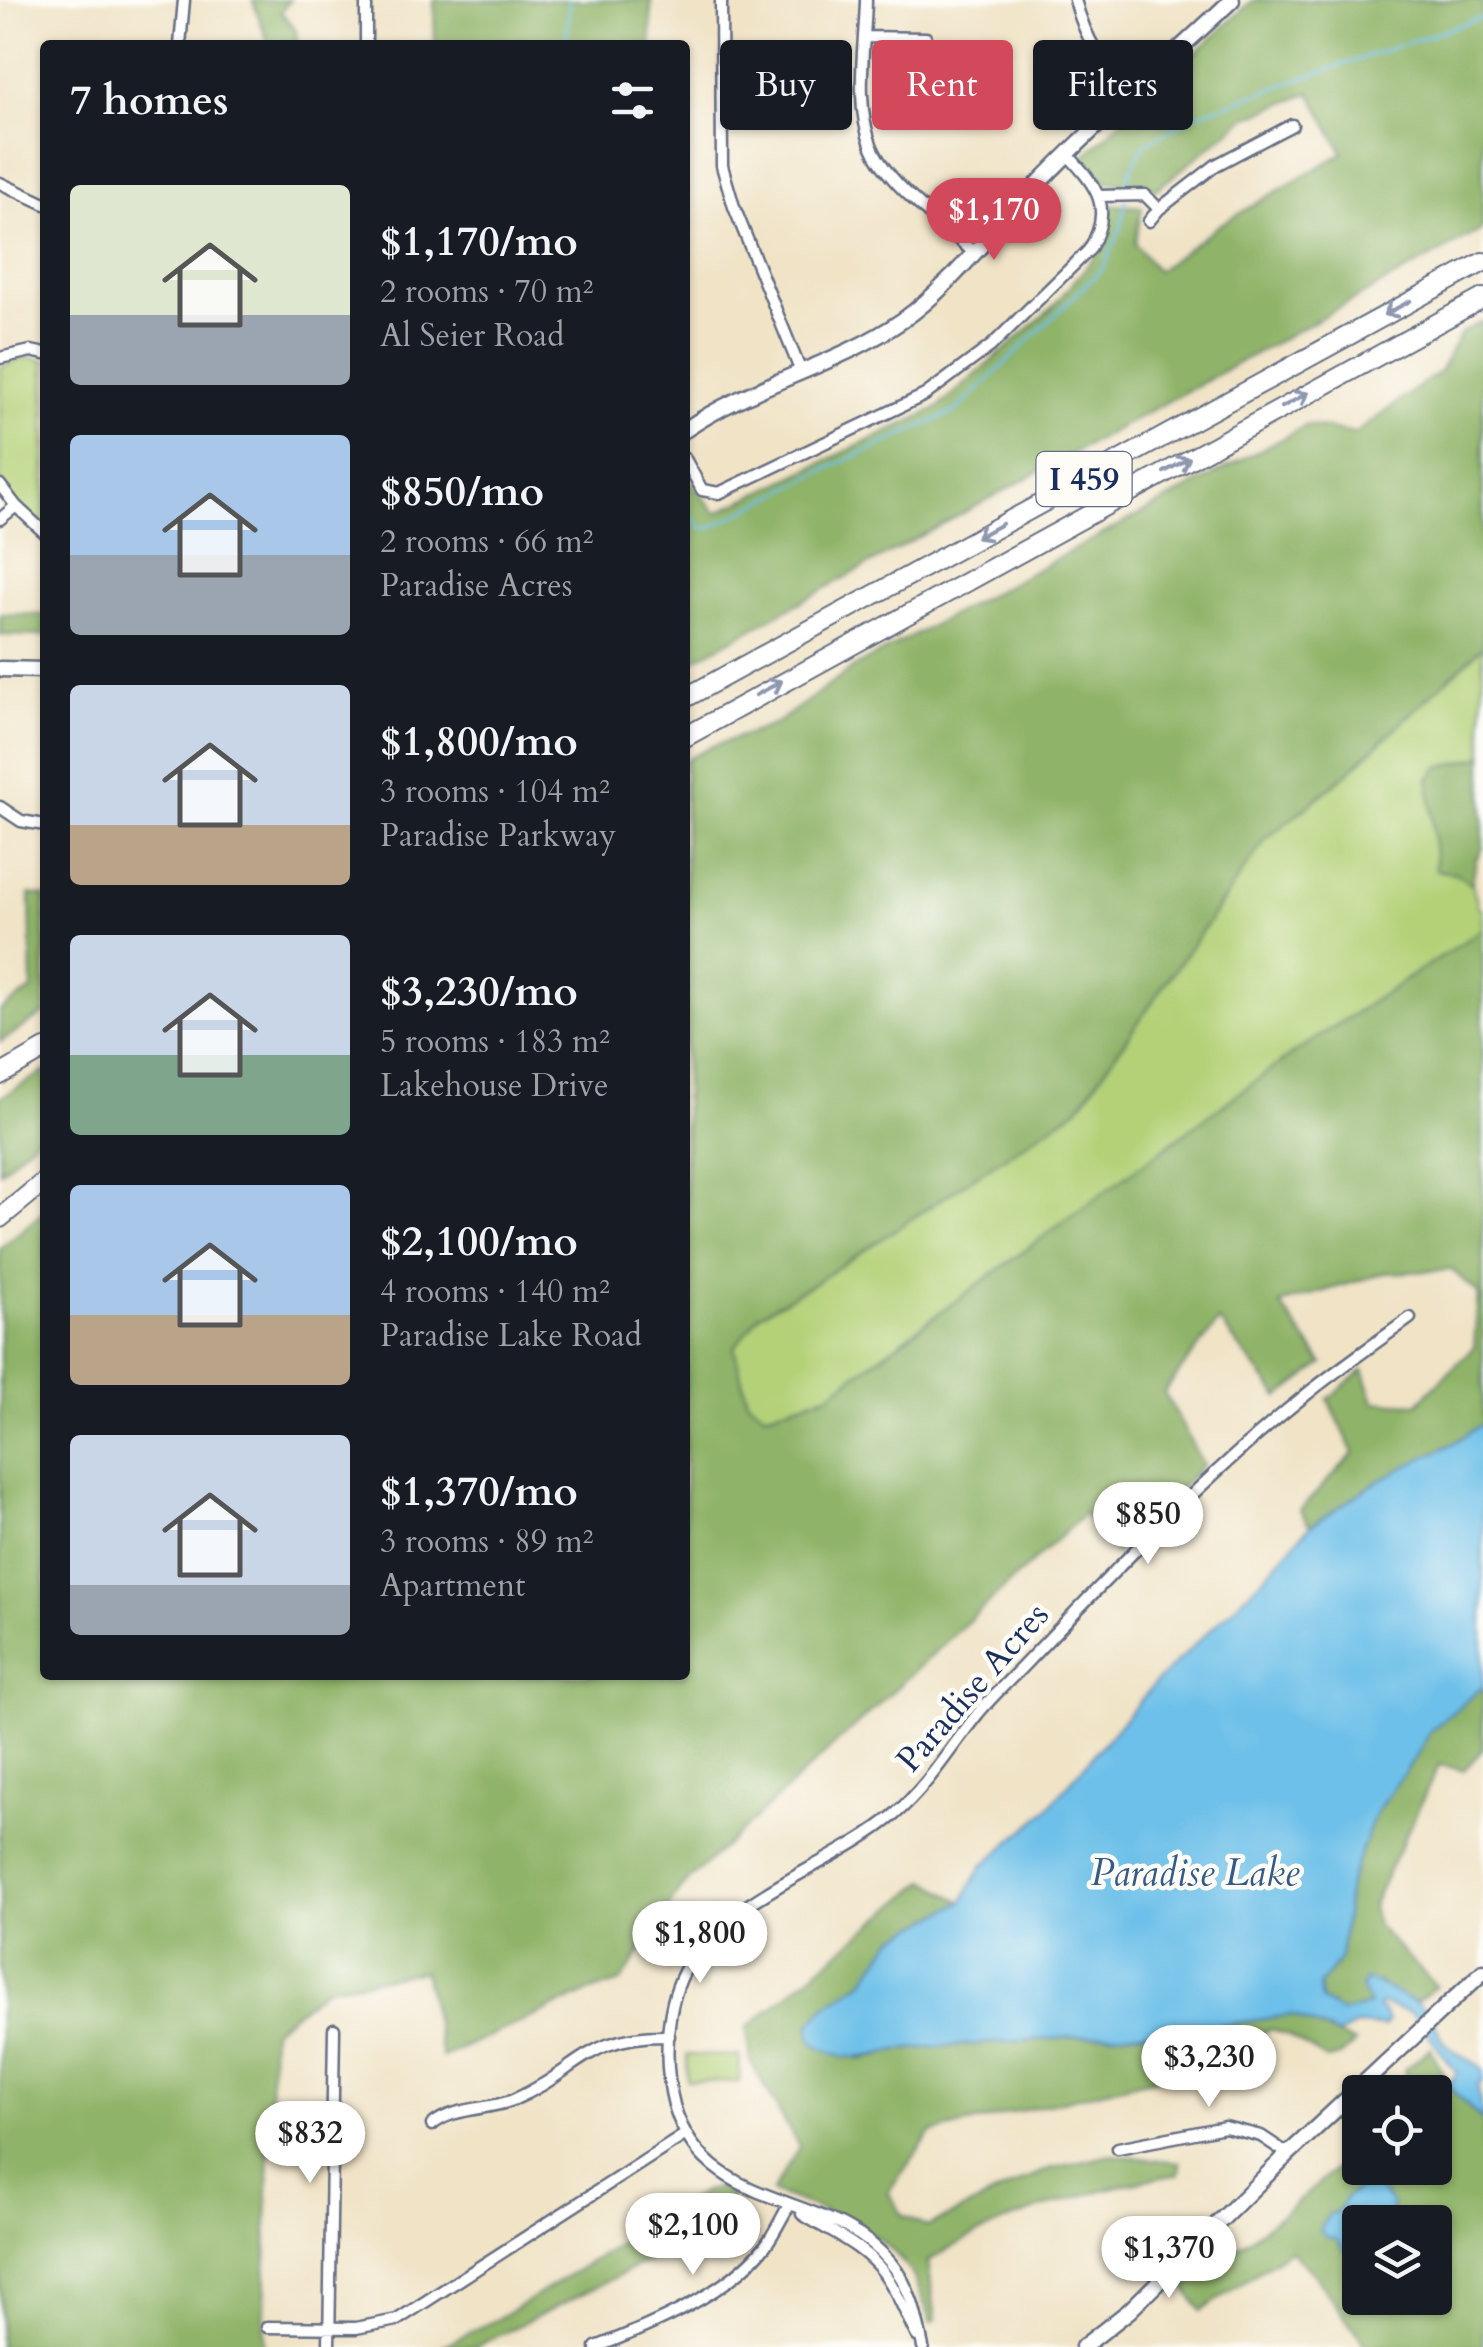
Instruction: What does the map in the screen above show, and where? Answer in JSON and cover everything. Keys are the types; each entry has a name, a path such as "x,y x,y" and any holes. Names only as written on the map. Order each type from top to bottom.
{"highway":[{"name":"I 459","path":"690,695 1483,262"},
{"name":"I 459","path":"690,734 1483,298"},
{"path":"0,1075 40,1052"},
{"path":"0,1218 40,1185"}],"street":[{"path":"180,40 184,0"},
{"path":"366,0 366,40"},
{"path":"721,0 720,142 726,185 802,372"},
{"path":"866,0 865,114 872,146 890,175 974,253"},
{"path":"1075,0 1089,40"},
{"path":"1190,40 1232,0"},
{"path":"865,37 926,38"},
{"path":"1149,220 1216,165 1292,125"},
{"path":"690,427 730,402 844,354 906,318 1093,130"},
{"path":"690,468 702,490 720,493 925,395 990,346 1090,250 1099,234 1102,218 1094,182 1067,154"},
{"path":"0,182 40,202"},
{"path":"1098,196 1134,194 1152,200 1159,210"},
{"path":"0,358 31,351 40,353"},
{"path":"0,485 40,528"},
{"path":"0,519 16,506"},
{"path":"0,668 40,670"},
{"path":"0,808 21,821 40,824"},
{"name":"Paradise Acres","path":"686,2134 670,2080 671,2014 686,1967 712,1934 892,1817 921,1789 978,1714 1174,1512 1310,1391 1410,1318"},
{"path":"1083,2347 1119,2320 1288,2154 1483,1972"},
{"path":"329,2347 334,2029"},
{"path":"432,2125 445,2116 518,2098 604,2044 629,2037 670,2036"},
{"path":"1118,2148 1225,2127 1261,2136 1288,2154"},
{"path":"266,2326 380,2326 406,2315 686,2134 728,2180 850,2228 882,2252 904,2282 916,2311 923,2347"},
{"path":"596,2347 653,2324 726,2280 764,2247 788,2205"}],"green space":[{"path":"290,0 281,12 296,30 297,40 267,40 253,1"},
{"path":"434,0 651,0 651,40 435,40"},
{"path":"1253,0 1483,0 1483,229 690,662 690,480 716,513 938,408 1050,310 1103,247 1111,205 1142,207 1135,244 1157,271 1221,224 1343,153 1311,93 1247,117 1157,189 1105,181 1084,156 1112,130 1193,130 1193,55"},
{"path":"1483,321 1483,646 1343,777 1266,839 1078,1108 816,1282 760,1314 734,1348 747,1400 765,1414 828,1395 1291,1055 1483,929 1483,1424 1383,1478 1310,1526 1300,1510 1354,1453 1328,1399 1363,1370 1374,1402 1417,1404 1474,1347 1478,1293 1452,1270 1385,1273 1280,1304 1323,1364 1279,1397 1219,1321 1164,1392 1203,1465 1115,1553 1084,1514 681,1887 621,1982 591,1991 442,2057 424,1971 327,1987 272,2030 264,2347 0,2347 0,1248 40,1215 40,1680 690,1680 690,758 707,748 774,725 856,666 1307,425 1355,434 1439,372 1461,333"},
{"path":"26,357 40,360 40,526 15,506 0,481 0,367"},
{"path":"0,614 40,615 40,636 0,635"},
{"path":"1483,646 1482,757 1439,767 1455,873 1472,884 1483,910 1483,929 1291,1055 828,1395 765,1414 747,1400 734,1348 760,1314 816,1282 1078,1108 1266,839 1343,777"},
{"path":"1483,750 1483,848 1476,859 1472,884 1455,873 1436,870 1429,779 1439,767 1482,757"},
{"path":"30,894 40,895 40,1016 0,1042 0,1010 32,990"},
{"path":"40,1074 40,1134 0,1172 0,1098"},
{"path":"1483,1687 1483,1749 1464,1770 1439,1765 1372,1906 1377,1926 1436,1986 1417,2002 1392,1994 1379,1982 1366,1998 1370,2005 1342,2013 1321,2000 1319,1986 1340,1958 1349,1883 1376,1812 1430,1731"},
{"path":"926,1880 962,1902 894,1938 863,1982 826,2006 859,2060 897,2050 1210,2027 1291,2015 1355,2043 1340,2056 1327,2059 1270,2029 1167,2075 931,2133 888,2192 903,2216 927,2227 1049,2169 1112,2155 1180,2162 1179,2174 1049,2206 985,2231 928,2261 936,2320 931,2323 915,2280 889,2247 852,2224 772,2192 799,2147 751,2062 747,2028"},
{"path":"1431,2048 1443,2075 1406,2075 1405,2069"},
{"path":"687,2055 740,2056 739,2082 687,2081"},
{"path":"1452,2090 1483,2121 1483,2347 1367,2347 1344,2315 1452,2315 1452,2205 1342,2205 1342,2313 1311,2270 1290,2250 1201,2311 1185,2287 1342,2164 1342,2185 1452,2185"},
{"path":"719,2187 733,2196 656,2257 475,2347 440,2347 505,2315 703,2192"}],"water":[{"name":"Paradise Lake","path":"1483,1424 1483,1687 1430,1731 1376,1812 1349,1883 1340,1958 1319,1986 1321,2000 1342,2013 1369,2005 1361,1987 1366,1980 1425,2010 1446,2044 1483,2070 1483,2082 1478,2083 1478,2088 1483,2121 1452,2090 1457,2073 1412,2013 1381,2004 1377,2008 1388,2021 1385,2026 1356,2025 1337,2035 1291,2015 1210,2027 897,2050 863,2057 835,2054 813,2043 809,2025 826,2006 863,1982 894,1938 962,1902 982,1866 1043,1814 1156,1682 1264,1578 1310,1526 1383,1478"},
{"path":"1362,2185 1376,2185 1391,2205 1342,2205 1342,2247 1335,2238 1320,2231 1329,2214 1338,2211 1344,2200"}],"waterway":[{"path":"566,40 569,0"},
{"path":"1127,190 1129,173 1145,144 1198,114 1483,17"},
{"path":"690,513 701,528 710,528 820,472 956,411 1103,268 1121,229 1126,198"}]}
